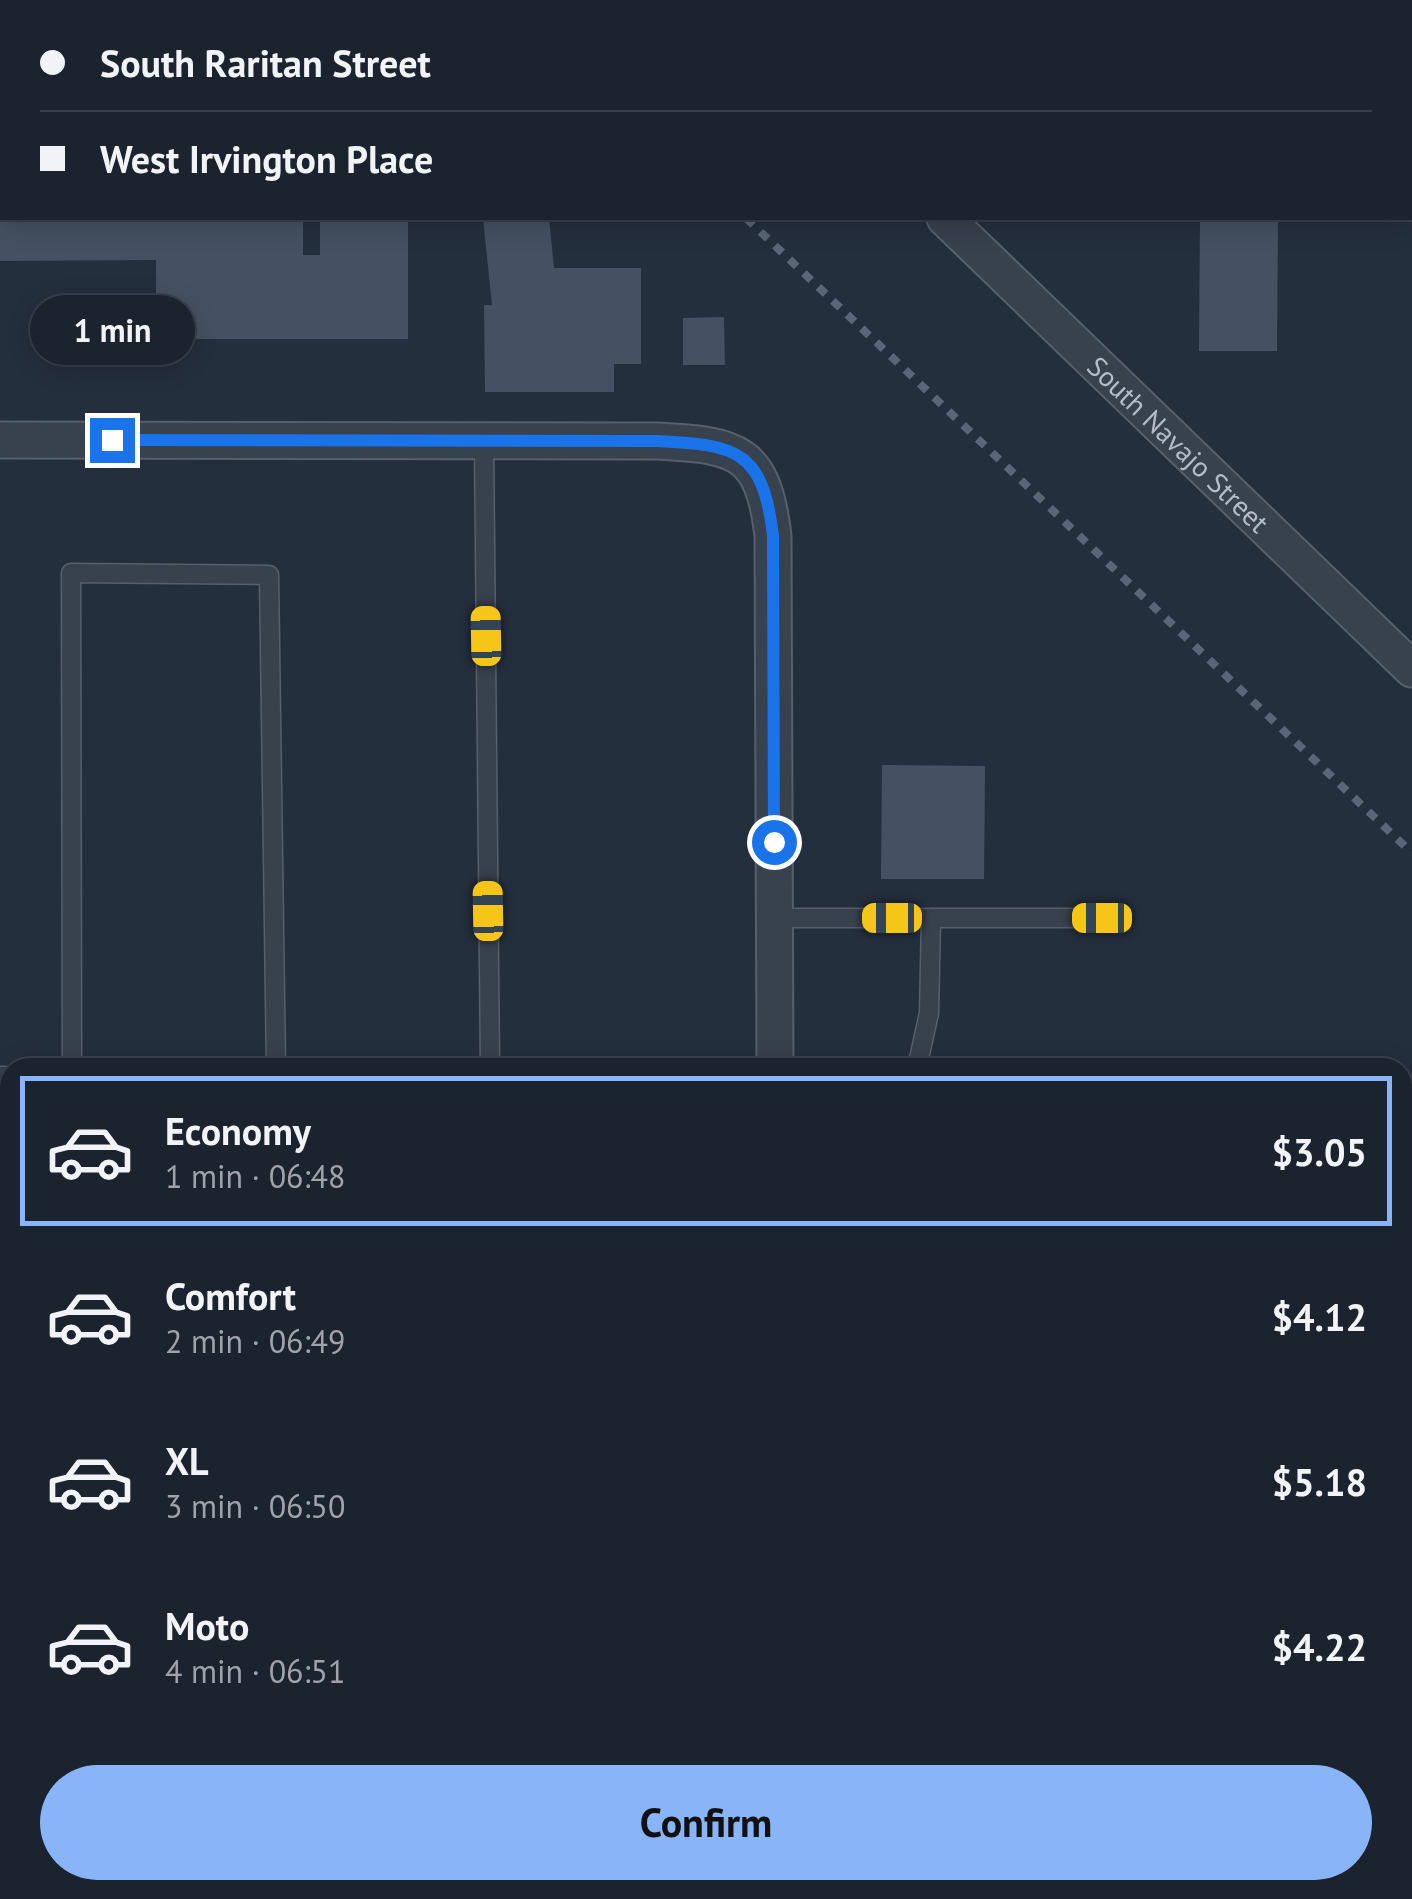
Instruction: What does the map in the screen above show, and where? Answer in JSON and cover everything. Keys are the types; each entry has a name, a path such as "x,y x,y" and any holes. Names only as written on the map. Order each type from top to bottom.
{"street":[{"name":"South Navajo Street","path":"947,220 1412,669"},
{"path":"0,440 689,443 720,448 746,458 766,490 773,536 775,1058"}],"lane":[{"path":"484,440 490,1058"},
{"path":"72,1058 71,573 270,575 276,1058"},
{"path":"775,918 1102,918"},
{"path":"919,1058 929,1013 931,918"}],"building":[{"path":"0,220 303,220 303,255 320,255 320,220 408,220 408,339 156,339 156,260 0,261"},
{"path":"483,220 549,220 554,268 641,268 641,364 614,364 614,392 485,392 484,305 492,305"},
{"path":"1200,220 1278,220 1277,351 1199,351"},
{"path":"724,317 725,365 683,365 683,318"},
{"path":"882,765 985,766 984,879 881,879"}],"railway":[{"path":"748,220 1412,853"}],"route":[{"path":"112,440 657,441 720,448 746,458 766,490 773,536 774,842"}]}
